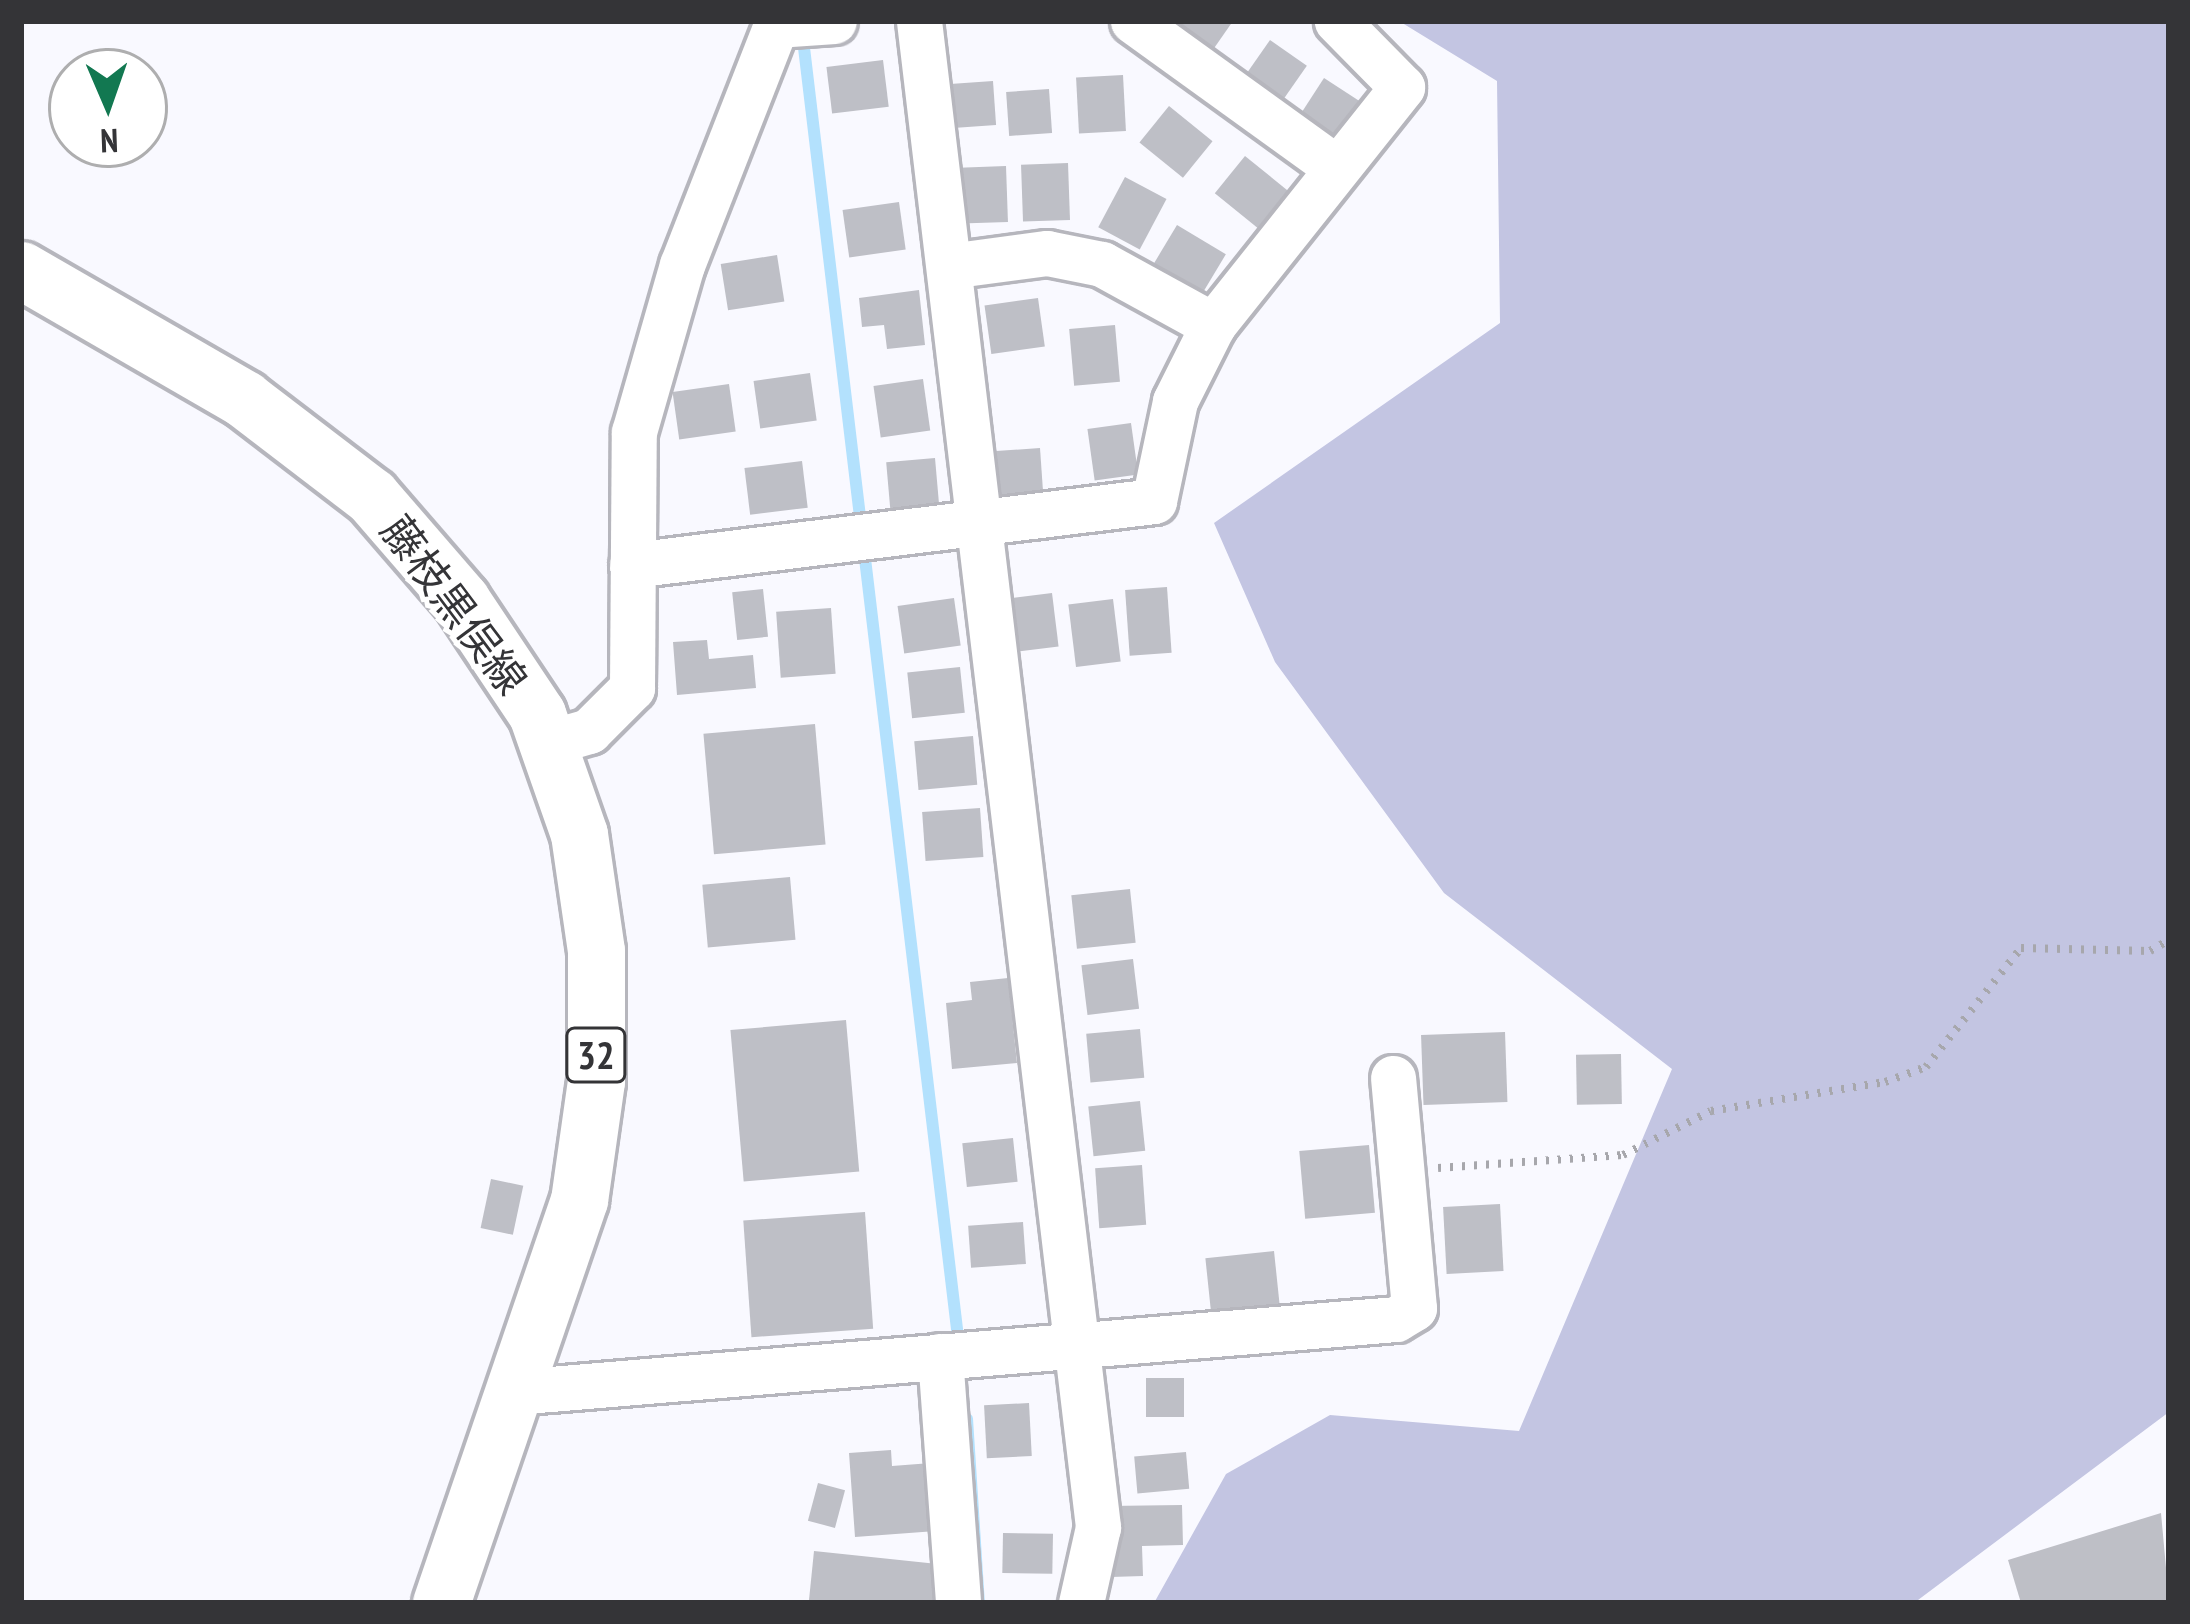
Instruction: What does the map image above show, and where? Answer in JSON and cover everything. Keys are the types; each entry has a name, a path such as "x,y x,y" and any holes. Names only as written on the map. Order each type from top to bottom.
{"main road":[{"name":"藤枝黒俣線","path":"21,270 244,399 371,496 461,600 542,728 579,835 596,951 596,1081 579,1199 441,1603"}],"street":[{"path":"542,728 589,731 632,688 634,432 682,265 776,25 834,21"},
{"path":"919,21 1098,1527 1081,1603"},
{"path":"1133,21 1337,168"},
{"path":"632,565 981,528 1154,501 1175,401 1214,325 1402,87 1337,21"},
{"path":"949,266 1047,253 1102,264 1214,325"},
{"path":"514,1392 1396,1319 1414,1308 1393,1078"},
{"path":"940,1356 958,1603"}],"path":[{"path":"1401,1169 1623,1155 1711,1111 1885,1082 1926,1066 2021,948 2150,951 2169,940"}],"shaded area":[{"path":"1399,21 2169,21 2169,1412 1914,1603 1154,1603 1226,1474 1330,1415 1519,1431 1672,1069 1444,893 1275,662 1214,523 1500,323 1497,81"}],"building":[{"path":"1179,21 1233,21 1210,54 1173,29"},
{"path":"1270,40 1307,66 1283,100 1246,74"},
{"path":"883,60 889,107 832,114 826,67"},
{"path":"1123,75 1126,131 1079,133 1076,77"},
{"path":"1324,78 1361,102 1338,137 1301,113"},
{"path":"993,81 996,125 953,128 950,84"},
{"path":"1049,89 1052,133 1009,136 1006,92"},
{"path":"1169,106 1213,141 1183,178 1139,143"},
{"path":"1245,156 1289,191 1258,229 1215,193"},
{"path":"1068,163 1070,220 1023,222 1021,165"},
{"path":"1006,166 1008,222 961,224 959,168"},
{"path":"1125,177 1166,199 1140,249 1098,227"},
{"path":"899,202 906,250 849,257 843,210"},
{"path":"1177,225 1226,254 1201,296 1152,266"},
{"path":"777,255 784,301 728,310 721,264"},
{"path":"919,290 925,345 887,349 884,325 862,327 859,298"},
{"path":"1038,298 1045,347 991,354 985,306"},
{"path":"1115,325 1120,382 1074,386 1069,329"},
{"path":"810,373 817,421 760,428 754,381"},
{"path":"923,379 930,430 881,437 873,386"},
{"path":"729,384 736,432 679,439 673,392"},
{"path":"1131,423 1138,474 1095,481 1087,429"},
{"path":"1040,448 1044,499 1000,502 996,451"},
{"path":"935,458 939,505 890,509 886,462"},
{"path":"802,461 808,508 750,515 744,468"},
{"path":"1167,587 1172,653 1130,656 1125,590"},
{"path":"763,589 768,637 737,640 732,592"},
{"path":"1052,593 1059,647 1014,652 1007,598"},
{"path":"954,598 961,646 904,653 898,606"},
{"path":"1113,599 1121,662 1076,667 1068,604"},
{"path":"831,608 836,674 781,678 776,612"},
{"path":"707,640 709,659 753,655 756,688 677,695 673,642"},
{"path":"960,667 965,713 912,718 907,673"},
{"path":"815,724 826,845 714,854 703,734"},
{"path":"973,736 977,785 918,790 914,741"},
{"path":"980,808 983,857 926,861 922,812"},
{"path":"790,877 795,940 708,947 702,885"},
{"path":"1130,889 1136,943 1077,949 1071,895"},
{"path":"1133,959 1139,1009 1087,1015 1081,965"},
{"path":"1008,978 1017,1063 952,1069 946,1003 972,1000 970,982"},
{"path":"846,1020 859,1171 744,1182 730,1030"},
{"path":"1140,1029 1144,1078 1090,1083 1086,1034"},
{"path":"1505,1032 1507,1102 1423,1105 1421,1035"},
{"path":"1621,1054 1622,1104 1577,1105 1576,1055"},
{"path":"1140,1101 1145,1151 1094,1156 1088,1106"},
{"path":"1013,1138 1018,1182 967,1187 962,1143"},
{"path":"1369,1145 1375,1213 1305,1219 1299,1151"},
{"path":"1142,1165 1146,1225 1099,1228 1095,1168"},
{"path":"491,1179 523,1186 513,1235 481,1228"},
{"path":"1500,1204 1504,1271 1447,1274 1443,1207"},
{"path":"865,1212 873,1329 751,1337 743,1221"},
{"path":"1023,1222 1026,1264 971,1268 968,1226"},
{"path":"1274,1251 1280,1307 1211,1314 1205,1258"},
{"path":"1146,1378 1184,1378 1184,1417 1146,1417"},
{"path":"1029,1403 1032,1456 987,1458 984,1405"},
{"path":"891,1450 892,1466 931,1463 936,1531 855,1537 849,1453"},
{"path":"1186,1452 1189,1489 1137,1493 1134,1457"},
{"path":"818,1483 845,1490 835,1528 808,1521"},
{"path":"1182,1505 1183,1545 1142,1546 1143,1576 1111,1577 1108,1506"},
{"path":"2161,1513 2169,1601 2021,1603 2008,1560"},
{"path":"1003,1533 1053,1534 1052,1574 1002,1573"},
{"path":"814,1551 947,1565 942,1603 809,1600"}],"waterway":[{"path":"802,31 959,1345"},
{"path":"967,1419 979,1603"}]}
